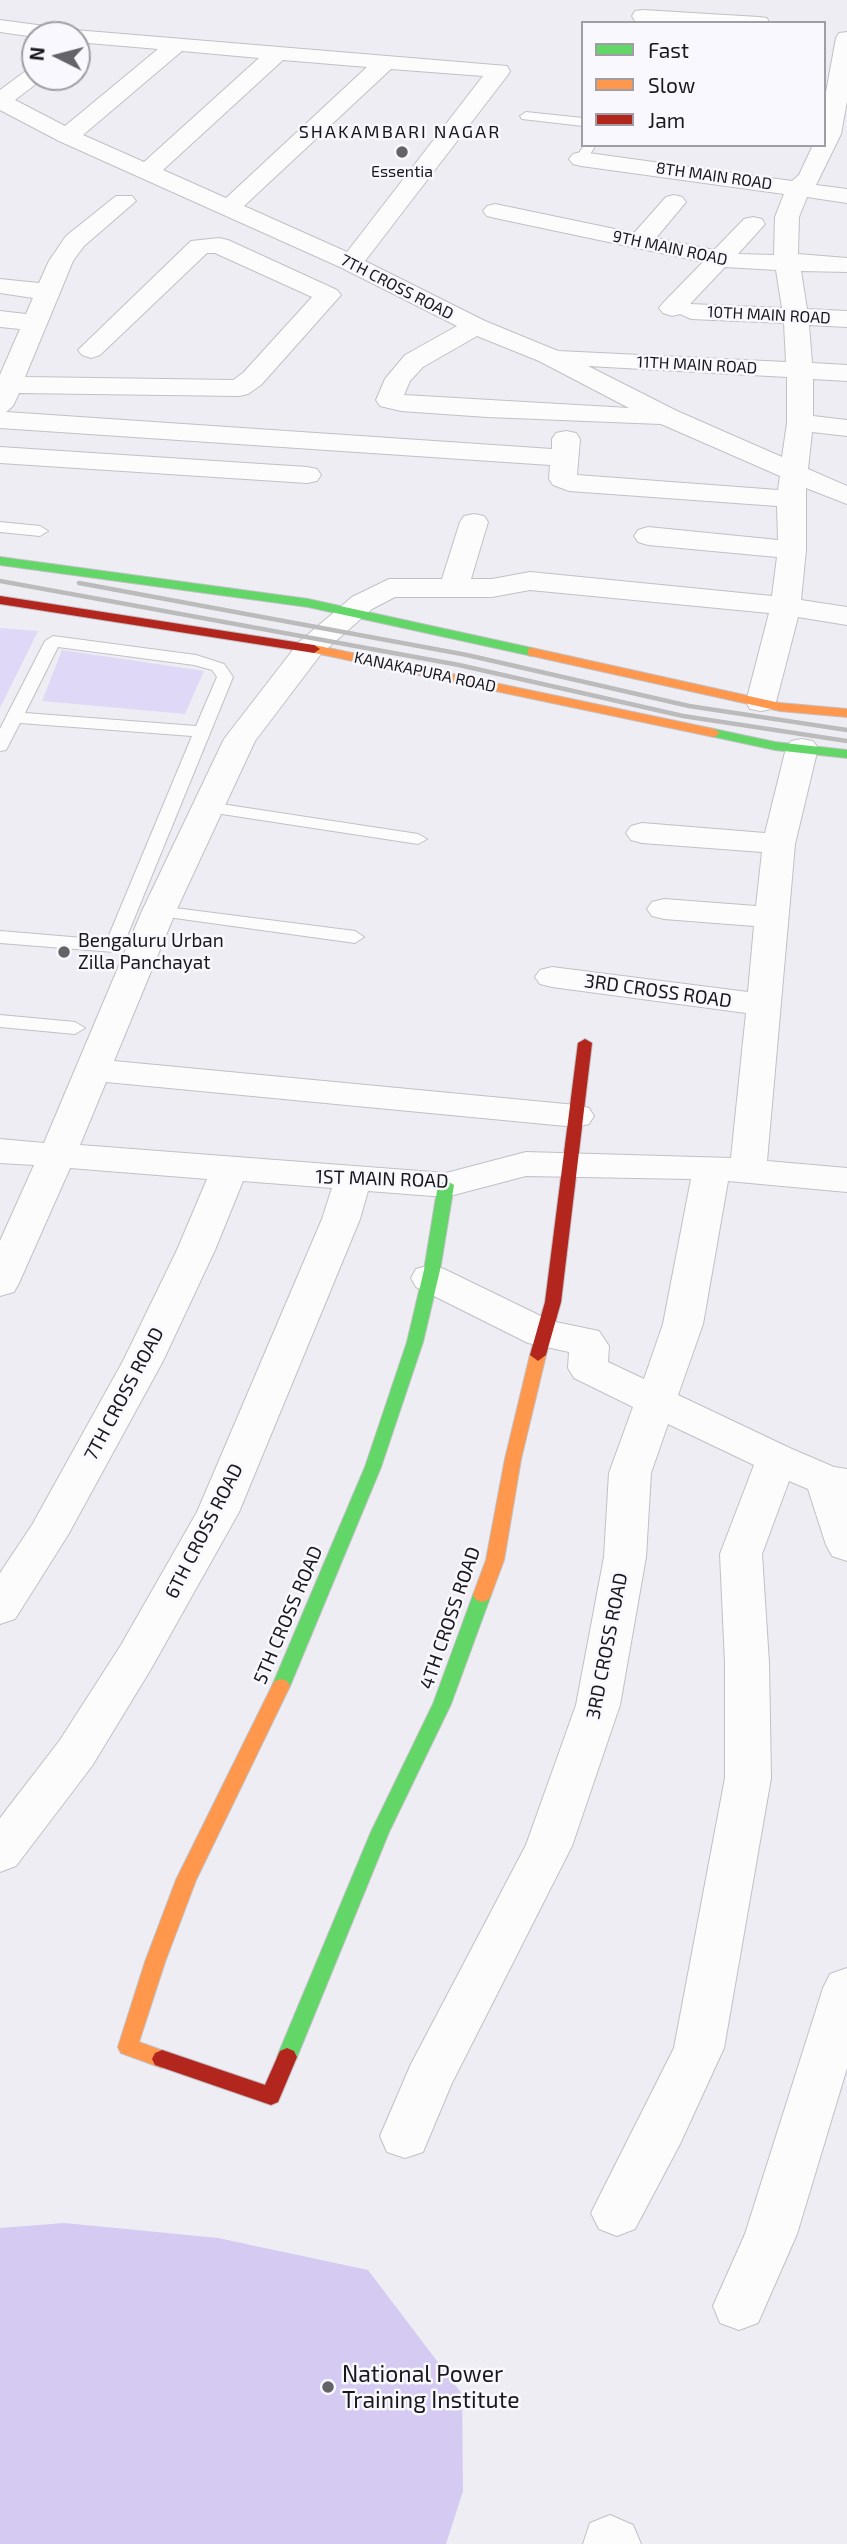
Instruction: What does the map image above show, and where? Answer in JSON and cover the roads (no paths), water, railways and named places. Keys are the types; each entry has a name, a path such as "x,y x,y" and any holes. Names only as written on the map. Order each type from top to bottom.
{"street":[{"path":"643,16 716,14 749,21"},
{"path":"0,26 21,29"},
{"path":"826,26 847,28"},
{"path":"835,150 830,134 836,102 838,65 847,38"},
{"path":"91,39 499,71 351,263"},
{"path":"67,135 176,45"},
{"path":"148,171 277,53"},
{"path":"230,207 386,61"},
{"path":"0,101 21,85"},
{"name":"7TH CROSS ROAD","path":"0,101 67,135 351,263 476,326 548,356 668,417 792,486 847,496"},
{"path":"812,147 835,150"},
{"path":"761,702 786,606 792,550 792,486 800,423 796,317 790,262 786,254 787,217 799,187 835,150"},
{"name":"8TH MAIN ROAD","path":"585,152 847,196"},
{"path":"124,201 75,240 61,261 37,323 3,392 239,388"},
{"path":"639,242 674,202"},
{"name":"9TH MAIN ROAD","path":"495,211 721,259 847,265"},
{"path":"721,259 753,224"},
{"path":"91,350 200,246 219,245 328,295 252,379 239,388 218,435"},
{"name":"10TH MAIN ROAD","path":"721,259 682,309 847,319"},
{"path":"0,286 49,292"},
{"path":"0,319 37,323"},
{"path":"476,326 414,361 398,379 389,400 413,404 668,417"},
{"name":"11TH MAIN ROAD","path":"548,356 847,373"},
{"path":"570,413 564,458 564,479 569,483 792,486"},
{"path":"0,420 564,458"},
{"path":"800,423 847,428"},
{"path":"0,456 307,475"},
{"path":"454,588 474,522"},
{"path":"648,536 792,550"},
{"path":"0,561 308,604 761,702 847,713"},
{"path":"0,1283 57,1156 159,911 240,739 310,648 375,593 389,587 492,588 530,581 786,606 847,616"},
{"name":"KANAKAPURA ROAD","path":"0,600 310,648 775,746 847,754"},
{"path":"730,1170 765,1005 779,844 802,748"},
{"path":"642,833 779,844"},
{"path":"664,909 771,916"},
{"name":"3RD CROSS ROAD","path":"552,977 765,1005"},
{"name":"4TH CROSS ROAD","path":"271,2096 380,1832 442,1704 495,1560 513,1459 541,1334 553,1302 585,1043"},
{"path":"93,1070 576,1116"},
{"name":"1ST MAIN ROAD","path":"0,1151 446,1185 526,1164 730,1170 847,1180"},
{"name":"7TH CROSS ROAD","path":"0,1608 47,1535 143,1361 196,1250 229,1170"},
{"name":"3RD CROSS ROAD","path":"405,2136 429,2079 549,1846 594,1718 625,1557 630,1472 683,1324 730,1170"},
{"name":"6TH CROSS ROAD","path":"0,1853 76,1753 136,1657 218,1512 337,1231 353,1179"},
{"name":"5TH CROSS ROAD","path":"271,2096 128,2046 155,1962 186,1880 291,1666 373,1467 415,1342 430,1278 446,1185"},
{"path":"430,1278 541,1334 585,1341 589,1346 588,1368 777,1459 836,1482 847,1545"},
{"path":"617,2213 662,2128 699,2048 748,1778 747,1663 741,1554 777,1459"},
{"path":"739,2306 771,2234 847,1988"}],"lane":[{"path":"526,116 581,122"},
{"path":"0,527 40,531"},
{"path":"0,746 54,641 196,660 218,667 225,677 114,946 0,937"},
{"path":"14,717 202,732"},
{"path":"208,807 418,839"},
{"path":"159,911 355,937"},
{"path":"0,1021 75,1028"}],"railway":[{"path":"0,581 459,665 683,716 847,741"},
{"path":"79,583 467,655 689,706 847,730"}],"place":[{"name":"Essentia","path":"402,152"},
{"name":"Bengaluru Urban Zilla Panchayat","path":"64,952"},
{"name":"National Power Training Institute","path":"328,2387"}],"district":[{"name":"SHAKAMBARI NAGAR","path":"400,132"}]}
